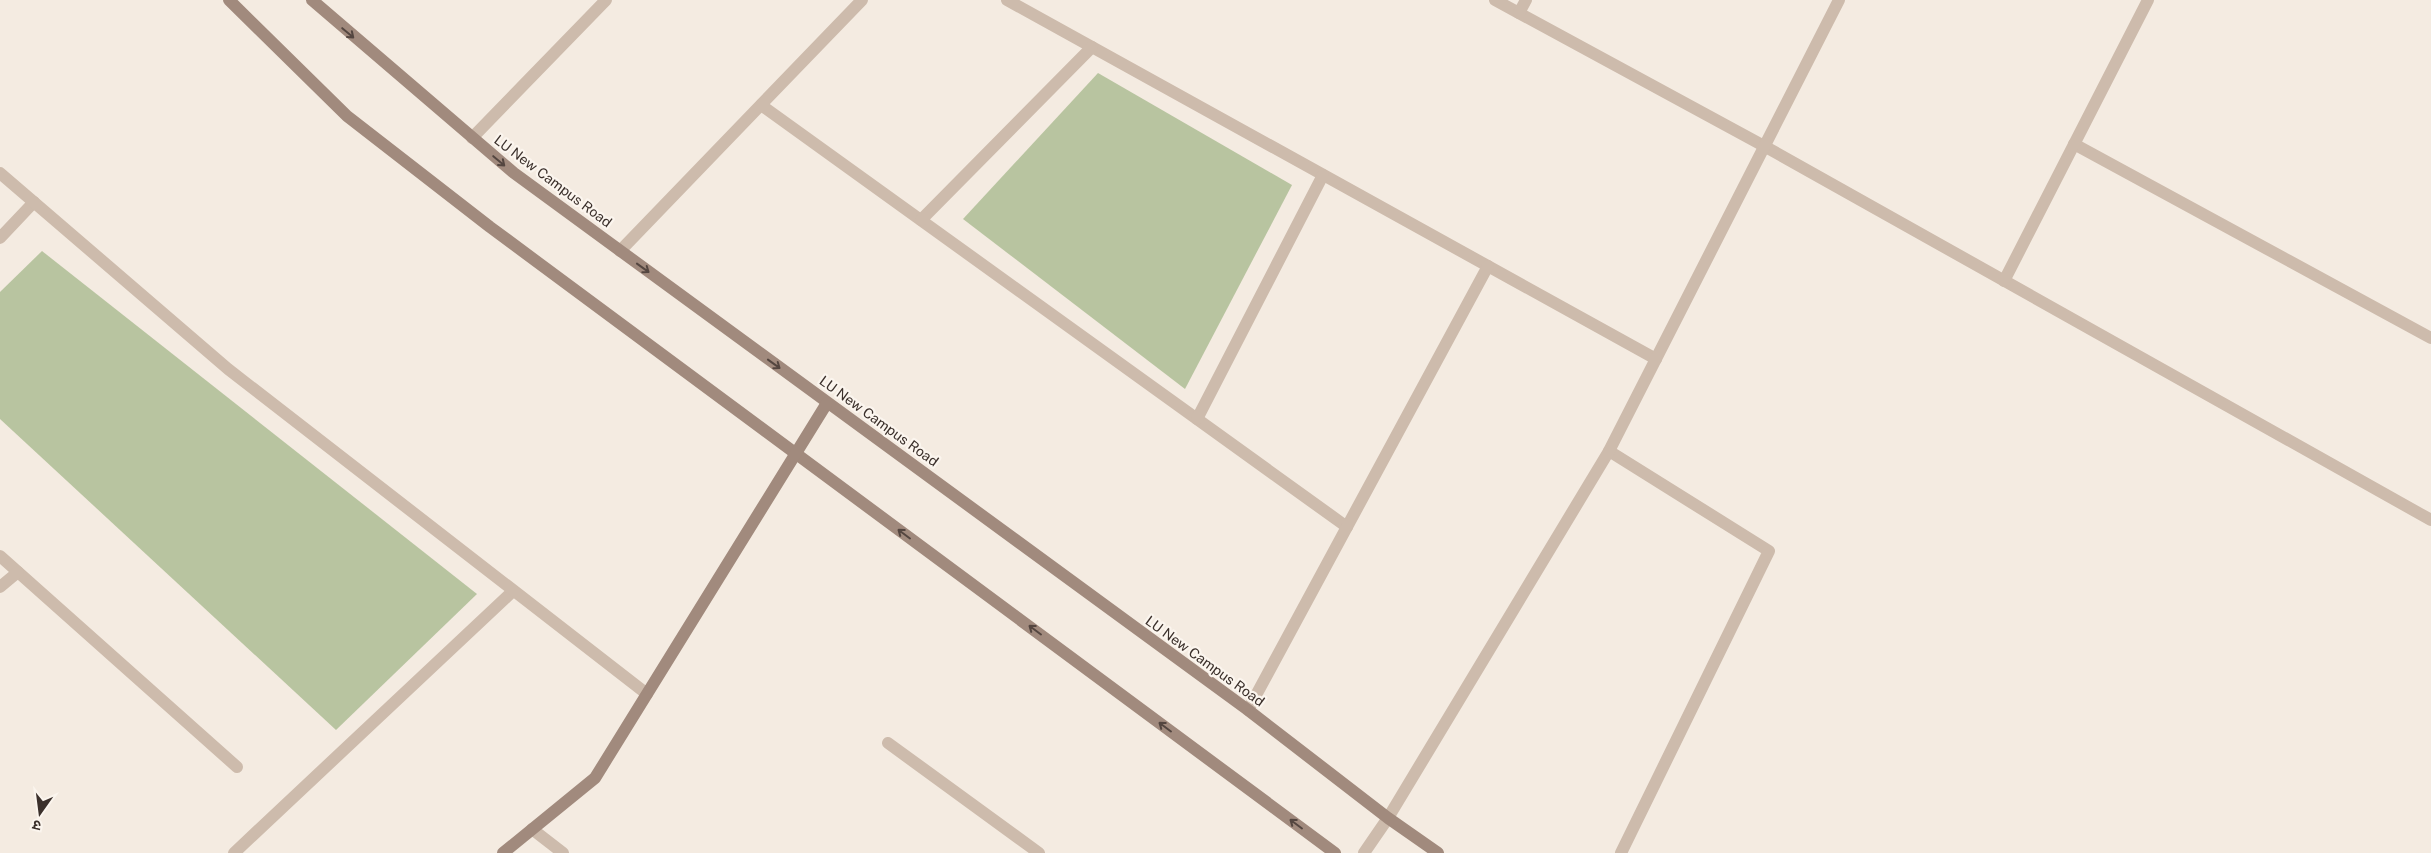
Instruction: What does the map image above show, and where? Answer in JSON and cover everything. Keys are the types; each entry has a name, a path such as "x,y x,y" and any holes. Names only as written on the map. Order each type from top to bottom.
{"street":[{"path":"229,0 348,116 490,226 1335,853"},
{"name":"LU New Campus Road","path":"312,0 514,173 1248,710 1388,818 1438,853"},
{"path":"472,138 606,0"},
{"path":"620,251 862,0"},
{"path":"1007,0 1656,359"},
{"path":"1495,0 1764,146 2431,520"},
{"path":"1519,13 1526,0"},
{"path":"1364,853 1388,818 1609,451 1839,0"},
{"path":"2004,281 2148,0"},
{"path":"921,220 1092,47"},
{"path":"761,105 1347,526"},
{"path":"2074,144 2431,338"},
{"path":"0,173 228,369 647,694"},
{"path":"1197,419 1323,175"},
{"path":"0,238 34,202"},
{"path":"1248,710 1488,266"},
{"path":"503,853 595,778 828,403"},
{"path":"1609,451 1769,551 1621,853"},
{"path":"0,556 238,767"},
{"path":"0,587 18,572"},
{"path":"234,853 513,591"},
{"path":"888,743 1039,853"},
{"path":"532,829 563,853"}],"green space":[{"path":"1098,73 1292,185 1185,389 963,219"},
{"path":"42,251 477,594 336,730 0,419 0,292"}]}
